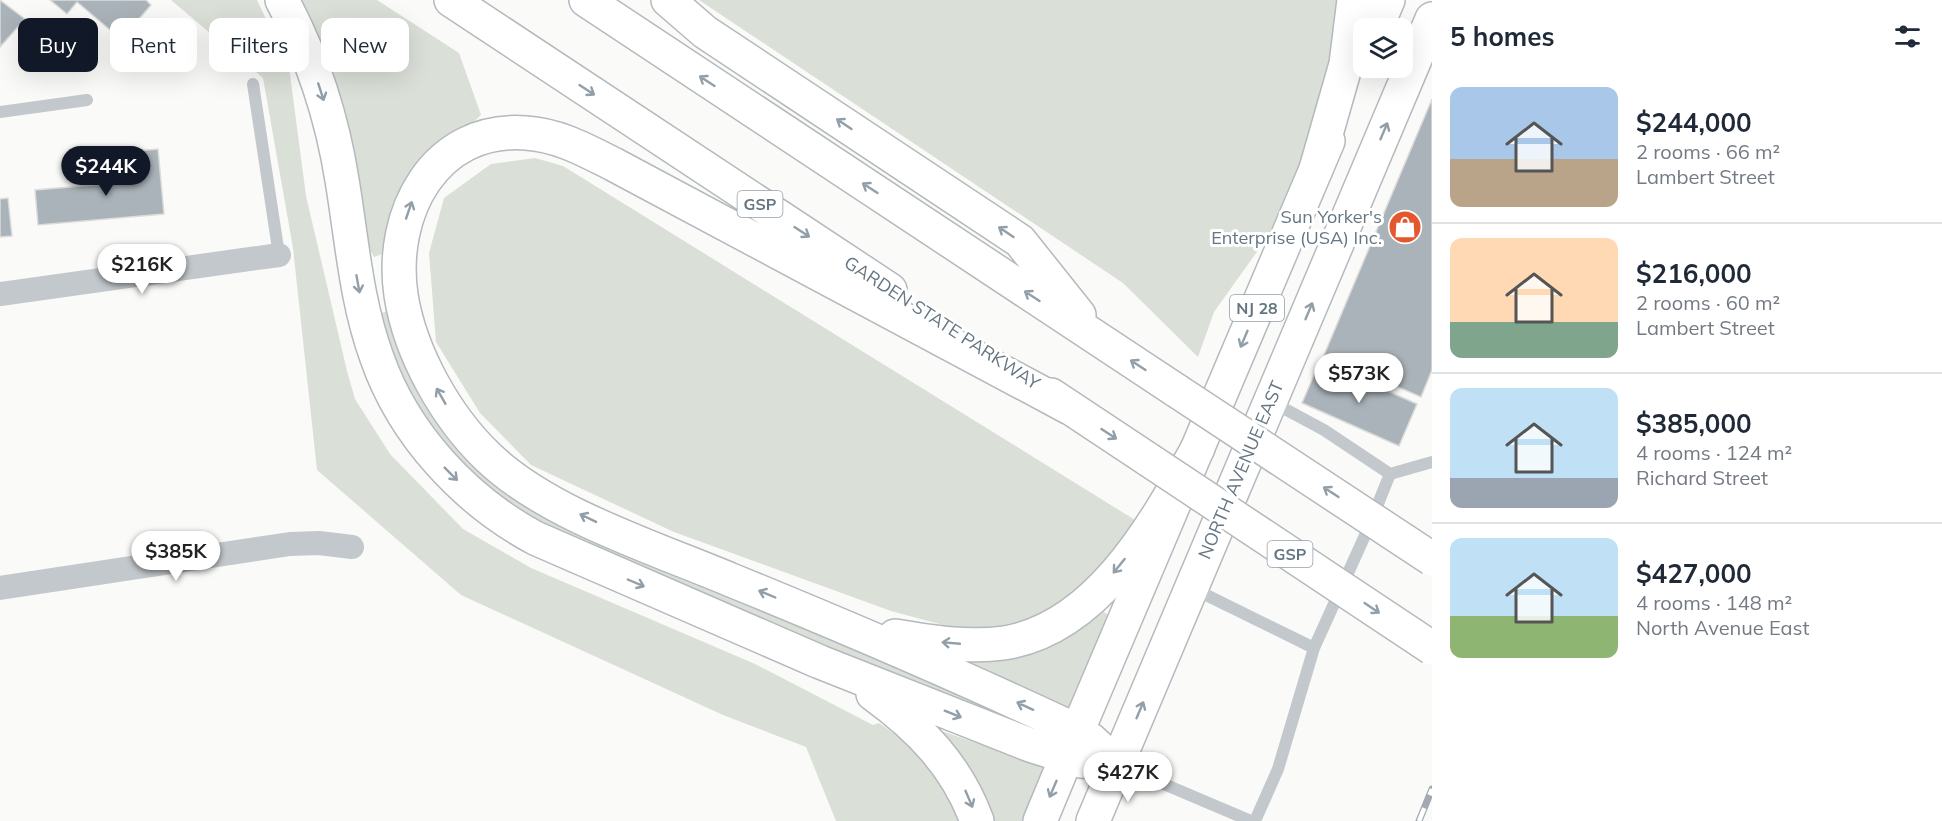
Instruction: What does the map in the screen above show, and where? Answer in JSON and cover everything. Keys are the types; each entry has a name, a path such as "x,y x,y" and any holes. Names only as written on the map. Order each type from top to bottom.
{"main road":[{"path":"282,0 306,50 333,132 361,300 377,360 394,397 431,451 488,507 536,538 820,662 1072,745 1104,751 1117,764"},
{"name":"GARDEN STATE PARKWAY","path":"451,0 1432,648"},
{"path":"586,0 1432,559"},
{"path":"668,0 705,32 1020,241 1099,339"},
{"path":"1316,169 1346,64 1354,0"},
{"path":"1380,18 1388,0"},
{"name":"NORTH AVENUE EAST","path":"1093,821 1432,19"},
{"name":"NJ 28","path":"1040,821 1355,78"},
{"path":"1070,408 572,144 525,132 495,134 466,144 440,162 420,187 402,231 399,264 401,297 411,333 454,417 477,445 517,480 590,520 949,672 1072,745"},
{"path":"821,617 884,634 962,644 1004,643 1040,632 1087,602 1113,574 1164,505 1198,448"},
{"path":"820,662 885,703 940,753 964,788 977,821"}],"street":[{"path":"0,294 279,255"},
{"path":"0,588 290,544 319,543 352,547"}],"lane":[{"path":"253,84 279,255"},
{"path":"0,112 87,100"},
{"path":"1270,401 1324,430 1390,474 1432,462"},
{"path":"1117,764 1253,821 1278,769 1314,648 1390,474"},
{"path":"1192,588 1314,648"}],"shaded area":[{"path":"171,0 257,0 266,18 209,18 209,32 197,22 197,18 192,18"},
{"path":"299,0 377,0 405,18 321,18 321,54 308,13"},
{"path":"699,0 1354,0 1316,169 1214,312 1198,357 1123,283"},
{"path":"409,21 459,53 481,115 465,130 385,253 374,257 366,242 326,72 409,72"},
{"path":"256,72 290,72 306,196 347,371 355,399 390,454 463,529 531,568 755,664 873,725 879,723 906,744 927,766 945,791 961,821 836,821 806,747 723,715 461,595 317,470 293,248 263,78"},
{"path":"535,158 563,166 1135,520 1118,549 1084,589 1046,617 984,636 891,611 674,532 531,465 480,413 436,342 429,253 444,198 491,164"},
{"path":"391,309 457,441 744,596 1042,732 1039,740 620,570 469,481 424,426 373,317"},
{"path":"1104,612 1108,615 1069,712 952,662 955,656 995,660 1066,637"},
{"path":"936,729 1043,768 1022,821 989,821"}],"building":[{"path":"0,0 24,18 18,18 18,27 0,47"},
{"path":"50,0 146,0 151,5 140,18 110,18 110,30 77,2 67,14"},
{"name":"Sun Yorker's Enterprise (USA) Inc.","path":"1432,99 1432,370 1421,397 1324,355"},
{"path":"158,149 164,214 38,225 35,190 139,181 137,151"},
{"path":"8,198 12,236 0,237 0,199"},
{"path":"1320,361 1417,404 1399,446 1302,403"}],"railway":[{"path":"1419,821 1432,789"}],"place":[{"name":"Sun Yorker's Enterprise (USA) Inc.","path":"1405,227"}]}
